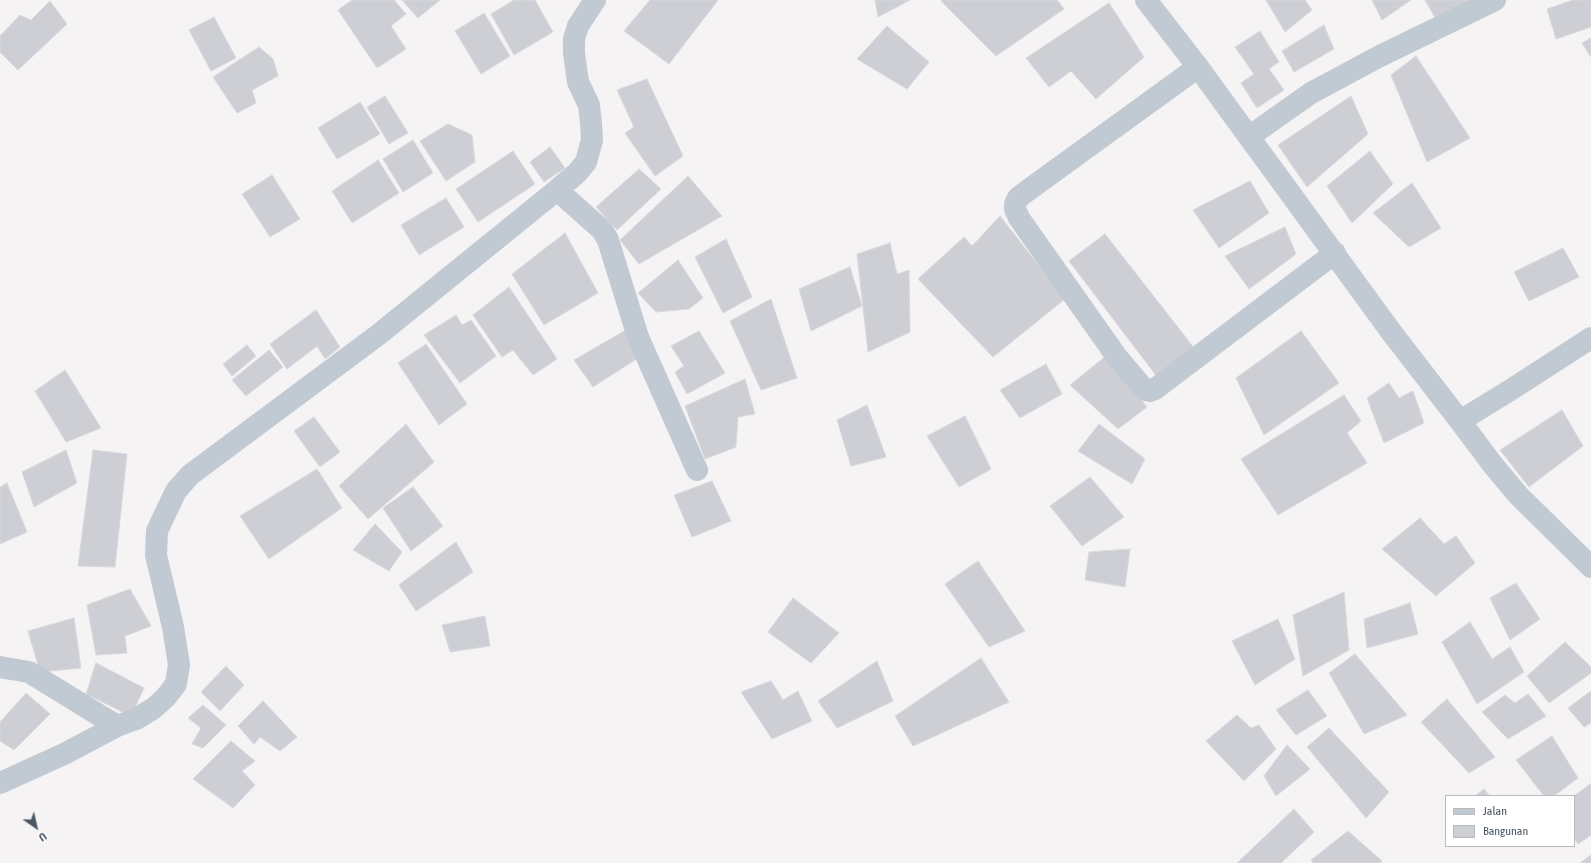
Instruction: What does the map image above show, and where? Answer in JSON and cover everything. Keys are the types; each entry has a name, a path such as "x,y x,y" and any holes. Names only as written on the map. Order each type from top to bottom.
{"street":[{"path":"0,783 64,754 117,726 136,719 154,708 166,697 176,684 179,665 174,635 156,555 157,532 176,491 190,475 378,335 577,174 586,162 592,140 589,105 578,82 574,53 574,39 578,26 595,0"},
{"path":"1146,0 1250,136 1392,333 1493,466 1518,495 1591,567"},
{"path":"1250,136 1311,93 1380,56 1495,0"},
{"path":"1198,67 1027,191 1018,198 1015,204 1015,209 1019,218 1118,357 1145,390 1150,391 1155,389 1335,253"},
{"path":"557,190 602,230 608,240 638,337 697,470"},
{"path":"1460,421 1591,338"},
{"path":"0,667 30,672 117,726"}],"building":[{"path":"352,0 394,0 406,14 391,26 406,49 377,68 338,10"},
{"path":"402,0 440,0 418,18"},
{"path":"514,0 535,0 553,32 514,55 491,14"},
{"path":"650,0 718,0 669,64 624,31"},
{"path":"875,0 910,0 878,17"},
{"path":"1057,0 1064,9 996,56 941,1"},
{"path":"1266,0 1305,0 1312,10 1285,32"},
{"path":"1372,0 1411,0 1382,20"},
{"path":"1425,0 1471,0 1437,21"},
{"path":"1573,0 1591,0 1591,27 1556,39 1547,9"},
{"path":"50,1 67,24 18,70 0,52 0,36 20,15 31,20"},
{"path":"1109,3 1144,57 1096,99 1071,71 1049,87 1026,58"},
{"path":"484,13 510,56 481,74 455,31"},
{"path":"214,17 236,58 211,71 189,30"},
{"path":"1324,25 1334,49 1294,72 1282,51"},
{"path":"887,26 929,62 907,89 857,59"},
{"path":"1260,31 1279,62 1269,69 1284,90 1257,108 1241,83 1254,74 1235,47"},
{"path":"1591,38 1591,57 1582,43"},
{"path":"259,47 273,59 278,76 252,90 256,103 237,113 213,77"},
{"path":"1416,56 1470,138 1427,162 1391,75"},
{"path":"647,79 683,156 655,176 625,133 634,127 617,90"},
{"path":"385,96 408,133 389,144 367,107"},
{"path":"1351,96 1368,134 1307,187 1278,145"},
{"path":"360,102 380,134 337,159 318,128"},
{"path":"448,124 472,135 475,162 446,181 420,141"},
{"path":"413,140 433,173 403,192 383,159"},
{"path":"550,147 565,168 544,182 530,162"},
{"path":"513,151 535,184 478,222 456,189"},
{"path":"1370,151 1393,184 1352,223 1327,186"},
{"path":"378,160 399,193 352,223 332,191"},
{"path":"639,169 661,189 617,230 596,207"},
{"path":"272,175 300,219 270,237 242,194"},
{"path":"688,176 722,216 639,264 620,240"},
{"path":"1250,181 1269,213 1219,248 1193,210"},
{"path":"1412,183 1441,228 1409,247 1373,213"},
{"path":"446,198 464,227 419,255 401,225"},
{"path":"1000,216 1065,299 993,357 918,279 964,237 972,246"},
{"path":"1285,227 1296,254 1249,289 1225,256"},
{"path":"565,233 598,293 544,325 512,274"},
{"path":"1105,234 1195,349 1158,378 1069,261"},
{"path":"726,239 752,297 723,313 695,257"},
{"path":"890,243 897,274 909,270 910,332 868,352 857,254"},
{"path":"1563,248 1579,277 1529,301 1514,272"},
{"path":"678,260 703,298 689,309 656,312 638,293"},
{"path":"850,267 862,306 811,331 799,289"},
{"path":"509,287 557,359 533,375 513,350 502,357 473,315"},
{"path":"771,299 797,378 761,390 730,321"},
{"path":"316,310 340,347 325,359 317,346 287,369 270,344"},
{"path":"456,315 462,325 471,320 496,356 460,383 424,335"},
{"path":"626,330 638,358 593,387 574,360"},
{"path":"699,331 725,373 687,394 675,372 684,366 671,346"},
{"path":"1301,331 1339,383 1264,435 1236,378"},
{"path":"426,344 467,404 439,425 398,363"},
{"path":"247,345 256,356 232,376 223,364"},
{"path":"269,350 283,367 246,396 232,380"},
{"path":"1106,356 1147,407 1118,429 1070,385"},
{"path":"1046,364 1062,394 1020,418 1000,390"},
{"path":"65,370 101,428 66,442 35,391"},
{"path":"745,379 755,414 738,417 736,447 705,459 685,406"},
{"path":"1389,383 1399,398 1413,391 1424,423 1384,443 1367,398"},
{"path":"1344,395 1361,421 1347,433 1367,463 1278,515 1241,459"},
{"path":"867,405 886,457 851,466 837,420"},
{"path":"1562,410 1583,446 1529,487 1500,450"},
{"path":"965,416 991,469 959,487 927,436"},
{"path":"314,417 340,452 320,467 294,431"},
{"path":"406,424 434,462 368,519 339,486"},
{"path":"1099,424 1145,459 1132,484 1078,451"},
{"path":"66,450 77,483 34,507 22,472"},
{"path":"93,450 127,454 115,567 78,566"},
{"path":"317,469 342,508 269,559 240,516"},
{"path":"1090,477 1124,517 1082,546 1050,506"},
{"path":"712,481 731,521 692,537 674,495"},
{"path":"7,483 27,532 0,544 0,487"},
{"path":"413,487 443,526 411,551 383,508"},
{"path":"1420,518 1444,544 1456,536 1475,563 1436,596 1382,549"},
{"path":"375,524 402,552 389,571 353,550"},
{"path":"456,542 473,572 416,611 399,585"},
{"path":"1130,549 1125,587 1085,580 1089,552"},
{"path":"978,561 1025,631 989,647 945,584"},
{"path":"1516,583 1540,619 1510,640 1490,598"},
{"path":"130,589 151,626 125,636 127,653 96,655 87,605"},
{"path":"1344,592 1349,650 1303,676 1293,615"},
{"path":"793,598 839,633 811,663 768,632"},
{"path":"1410,603 1418,634 1367,648 1364,619"},
{"path":"485,616 490,646 450,652 442,625"},
{"path":"74,618 81,668 40,672 28,631"},
{"path":"1278,619 1295,659 1255,685 1232,641"},
{"path":"1470,622 1492,659 1510,647 1524,672 1477,704 1442,642"},
{"path":"1565,642 1591,667 1591,673 1549,703 1527,676"},
{"path":"1355,654 1407,715 1364,734 1329,673"},
{"path":"981,658 1009,702 913,746 895,716"},
{"path":"877,661 893,701 837,728 818,701"},
{"path":"96,663 144,688 131,716 86,694"},
{"path":"226,666 244,685 220,711 201,692"},
{"path":"771,681 783,700 798,691 812,721 772,739 741,692"},
{"path":"1308,690 1327,716 1296,735 1276,710"},
{"path":"1591,691 1591,723 1584,727 1568,708"},
{"path":"26,693 50,714 14,750 0,741 0,722"},
{"path":"1528,694 1546,716 1508,739 1482,712 1505,695 1515,703"},
{"path":"1447,699 1495,757 1469,773 1421,722"},
{"path":"263,701 297,737 280,751 260,737 254,744 238,726"},
{"path":"203,705 226,725 203,748 192,744 201,728 188,718"},
{"path":"1237,715 1251,728 1259,725 1276,749 1244,781 1206,741"},
{"path":"1329,728 1389,792 1366,818 1307,747"},
{"path":"1552,736 1578,778 1555,795 1543,795 1516,760"},
{"path":"231,741 255,761 242,771 255,785 233,808 193,779"},
{"path":"1287,745 1310,769 1276,796 1264,776"},
{"path":"1590,784 1591,835 1578,844 1575,840 1575,795"},
{"path":"1484,789 1489,795 1476,795"},
{"path":"1294,809 1314,832 1281,863 1237,863"},
{"path":"1348,831 1382,861 1379,863 1313,863 1311,860"},
{"path":"1591,855 1591,863 1580,863"}]}
